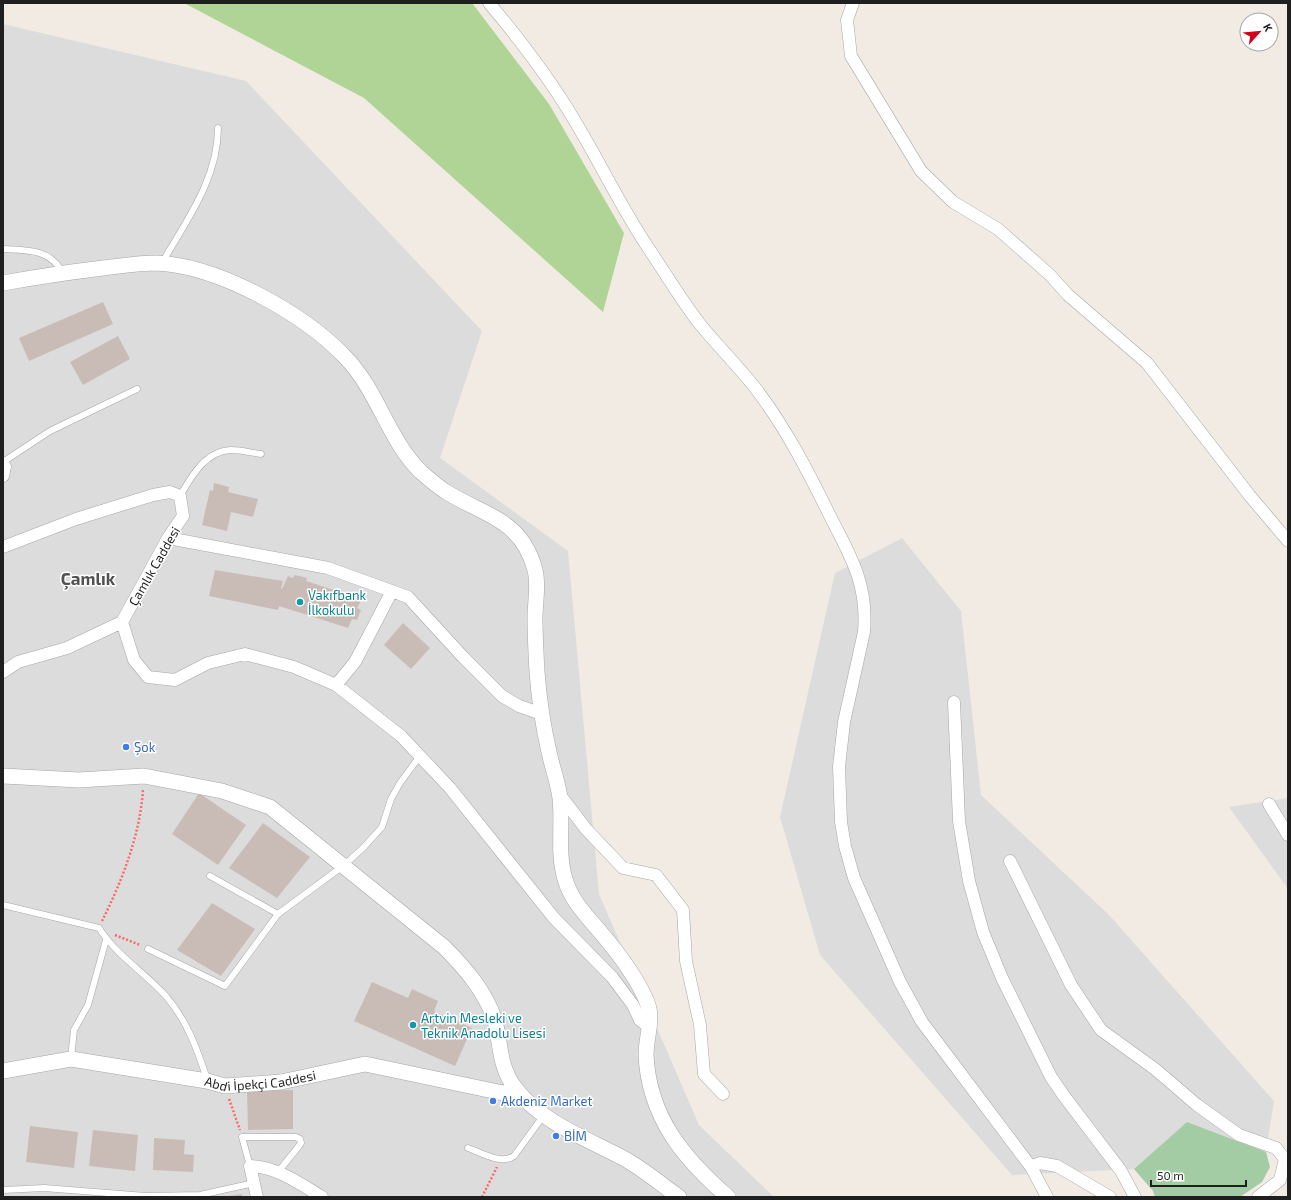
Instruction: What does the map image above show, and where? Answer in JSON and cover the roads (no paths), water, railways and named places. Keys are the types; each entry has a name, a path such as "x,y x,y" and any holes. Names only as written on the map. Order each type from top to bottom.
{"street":[{"path":"489,3 531,55 557,92 628,217 699,323 752,384 784,431 818,490 853,560 862,586 865,618 864,632 844,722 838,791 844,840 854,878 900,982 922,1022 1031,1167 1047,1197"},
{"path":"853,3 847,20 851,56 921,170 953,202 998,229 1050,274 1068,295 1147,363 1250,496 1288,541"},
{"path":"3,283 62,273 143,263 162,263 184,266 215,276 259,295 300,319 348,360 367,385 398,440 417,468 433,483 449,494 496,518 517,533 535,569 537,587 535,619 537,674 548,750 560,795 561,854 566,884 571,896 617,952 642,992 650,1010 651,1018 646,1045 649,1079 663,1121 675,1143 690,1163 728,1197"},
{"path":"3,462 5,467 3,476"},
{"path":"3,546 76,519 153,495 170,492 180,496"},
{"name":"Çamlık Caddesi","path":"122,622 168,538 184,516 180,496"},
{"path":"168,538 328,568 408,597 502,696 519,706 542,714"},
{"path":"336,686 355,662 392,591"},
{"path":"3,672 18,662 67,648 122,622 134,660 148,677 175,680 208,663 245,654 294,667 336,686 401,736 450,788 554,918 612,977 633,1005 640,1020 649,1027"},
{"path":"954,702 959,821 969,881 983,932 1002,978 1052,1077 1064,1096 1121,1171 1135,1197"},
{"path":"3,776 79,780 144,776 222,791 270,807 444,947 472,977 489,1007 497,1030 505,1074 516,1090 544,1115 626,1160 679,1197"},
{"path":"560,795 586,829 623,868 656,875 682,910 686,961 700,1025 704,1074 723,1094"},
{"path":"1269,804 1288,835"},
{"path":"1010,861 1071,985 1102,1030 1155,1069 1197,1105 1239,1135 1276,1148 1284,1159 1280,1180 1258,1197"},
{"name":"Abdi İpekçi Caddesi","path":"3,1071 71,1059 207,1081 225,1086 281,1082 365,1064 380,1065 503,1093 516,1090"},
{"path":"1031,1167 1040,1163 1057,1166 1110,1197"},
{"path":"257,1197 250,1166 268,1168 278,1172 322,1197"}],"lane":[{"path":"162,263 209,178 217,153 218,128"},
{"path":"3,249 24,250 47,254 55,261 62,273"},
{"path":"3,462 50,431 137,389"},
{"path":"180,496 198,467 216,455 231,450 262,454"},
{"path":"148,948 225,986 278,914 343,866 363,848 382,827 391,799 400,782 420,756"},
{"path":"210,876 278,914"},
{"path":"3,905 99,928 106,940 164,994 173,1005 193,1039 207,1081"},
{"path":"71,1059 74,1030 88,1005 106,940"},
{"path":"468,1148 501,1160 506,1160 514,1156 544,1115"},
{"path":"250,1166 242,1137 296,1137 300,1139 301,1142 299,1146 278,1172"},
{"path":"3,1190 44,1188 146,1196 200,1195 254,1183"}],"place":[{"name":"Vakıfbank İlkokulu","path":"300,602"},
{"name":"Şok","path":"126,747"},
{"name":"Artvin Mesleki ve Teknik Anadolu Lisesi","path":"413,1025"},
{"name":"Akdeniz Market","path":"493,1101"},
{"name":"BİM","path":"556,1136"}],"district":[{"name":"Çamlık","path":"88,579"}]}
